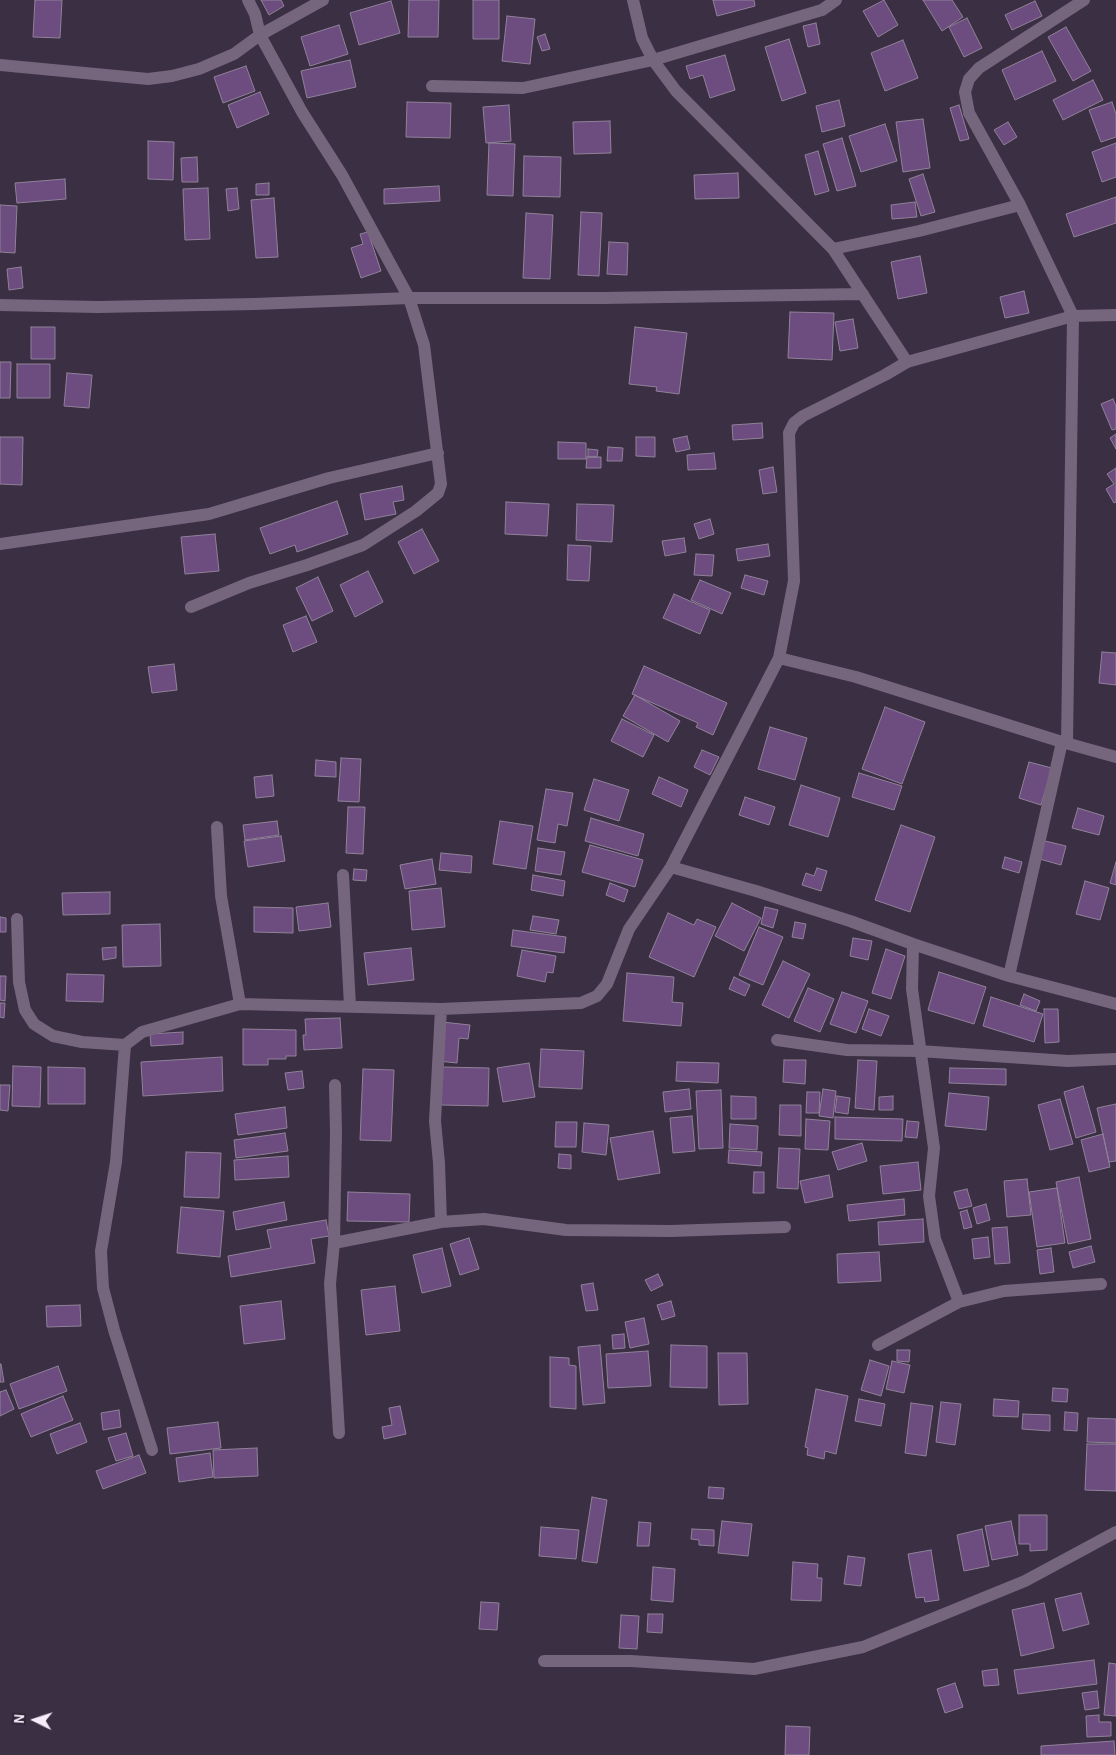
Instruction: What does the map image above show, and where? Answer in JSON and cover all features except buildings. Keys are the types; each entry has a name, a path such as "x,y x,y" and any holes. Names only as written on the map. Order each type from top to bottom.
{"street":[{"path":"191,607 249,583 307,566 363,545 416,511 438,493 441,484 424,346 409,298 342,175 302,112 260,35 248,0"},
{"path":"0,64 148,79 172,76 199,69 234,54 260,35 323,0"},
{"path":"633,0 642,38 653,60 676,91 833,249 907,362"},
{"path":"432,86 523,88 653,60 822,10 836,0"},
{"path":"1009,976 1064,742 1073,316 1020,205 969,112 965,92 969,79 979,68 1084,0"},
{"path":"833,249 918,231 1020,205"},
{"path":"0,306 245,305 409,298 603,298 863,294"},
{"path":"17,919 19,982 25,1010 34,1024 53,1036 82,1042 125,1045 142,1032 240,1004 441,1009 581,1003 597,996 607,984 629,929 671,867 779,658 794,581 789,433 794,423 803,416 907,362 1073,316 1116,315"},
{"path":"0,544 208,514 329,478 438,453"},
{"path":"779,658 856,677 1116,757"},
{"path":"217,827 221,896 240,1004"},
{"path":"671,867 756,891 850,921 1009,976 1116,1004"},
{"path":"344,875 350,1006"},
{"path":"913,944 912,989 919,1051 934,1148 929,1196 935,1239 959,1302"},
{"path":"441,1009 435,1120 441,1222"},
{"path":"776,1040 847,1050 919,1051 1068,1060 1116,1059"},
{"path":"125,1045 116,1162 100,1251 103,1288 114,1330 152,1450"},
{"path":"335,1085 334,1243 330,1284 339,1433"},
{"path":"334,1243 441,1222 484,1219 566,1230 642,1231 785,1227"},
{"path":"878,1345 959,1302 1004,1291 1101,1284"},
{"path":"544,1661 631,1661 754,1669 863,1647 1025,1581 1116,1532"}]}
